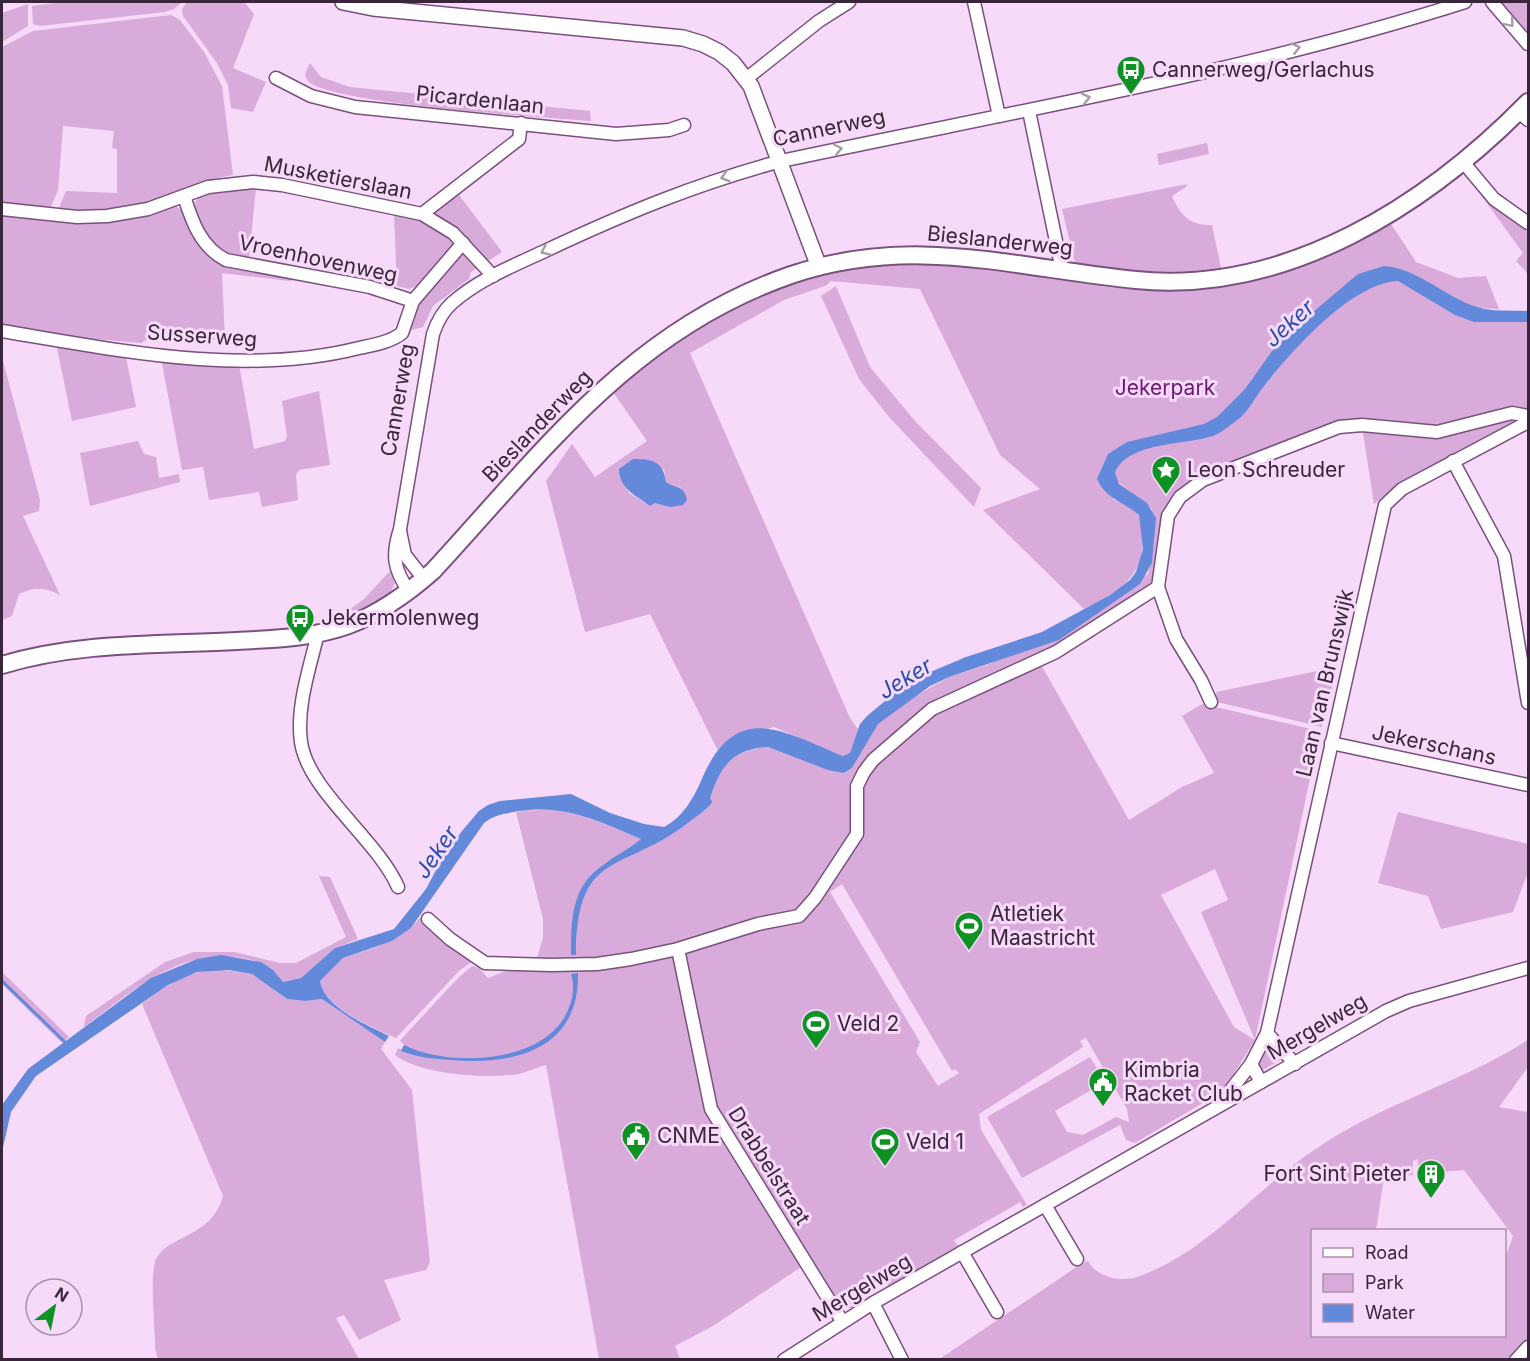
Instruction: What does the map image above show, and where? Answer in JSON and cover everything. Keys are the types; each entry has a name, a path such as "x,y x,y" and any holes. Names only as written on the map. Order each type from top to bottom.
{"main road":[{"name":"Bieslanderweg","path":"424,579 578,411 626,368 663,340 719,306 771,283 819,267 874,256 938,254 1138,280 1172,282 1228,276 1266,268 1321,250 1421,194 1525,112"},
{"path":"2,665 58,652 262,639 318,633 351,624 409,591 424,579"}],"street":[{"path":"343,2 373,8 683,38 719,52 747,79 781,161 819,267"},
{"path":"747,79 819,21 849,2"},
{"path":"974,2 999,116"},
{"name":"Cannerweg","path":"409,591 394,563 394,548 400,530 426,367 435,327 451,304 492,276 666,196 781,161 1029,111 1259,57 1465,2"},
{"path":"1492,2 1528,44"},
{"name":"Picardenlaan","path":"276,78 311,96 355,107 616,134 669,130 684,125"},
{"path":"1029,111 1062,270"},
{"name":"Musketierslaan","path":"184,196 227,183 267,183 422,214 519,139 521,123"},
{"path":"1463,162 1498,203 1528,223"},
{"path":"2,209 77,217 107,216 148,209 184,196"},
{"name":"Vroenhovenweg","path":"184,196 201,238 210,249 226,260 285,273 370,287 413,301"},
{"path":"422,214 441,224 463,243 492,276"},
{"name":"Cannerweg","path":"399,335 413,301 463,243"},
{"name":"Susserweg","path":"2,331 156,355 235,361 322,356 372,345 399,335"},
{"path":"1211,702 1202,680 1176,639 1158,587 1168,516 1180,496 1203,480 1339,427 1362,424 1437,432 1512,413 1528,416"},
{"name":"Laan van Brunswijk","path":"1226,1101 1230,1091 1251,1064 1267,1033 1385,505 1402,489 1528,422"},
{"path":"1453,461 1504,556 1528,703"},
{"name":"Cannerweg","path":"400,530 405,555 424,579"},
{"path":"428,919 450,939 488,963 597,964 678,949 723,934 802,915 857,834 857,786 873,760 932,709 1056,652 1158,587"},
{"path":"318,633 300,719 301,745 311,770 385,863 398,887"},
{"name":"Jekerschans","path":"1331,743 1528,785"},
{"name":"Drabbelstraat","path":"678,949 711,1109 842,1321"},
{"name":"Mergelweg","path":"784,1359 873,1303 1396,1006 1528,968"},
{"path":"1267,1033 1295,1064"},
{"path":"1251,1064 1261,1082"},
{"path":"1045,1204 1077,1258"},
{"path":"962,1252 997,1312"},
{"path":"873,1303 902,1359"},
{"path":"1516,1359 1528,1347"}],"green space":[{"path":"63,2 182,2 174,9 165,12 40,26 33,24 32,6"},
{"path":"187,2 244,2 254,14 233,68 266,82 253,112 231,108 228,85 217,63 183,16 182,9"},
{"path":"1499,2 1528,2 1528,38"},
{"path":"28,4 28,26 2,42 2,13"},
{"path":"171,15 180,20 204,52 222,86 233,175 126,207 104,210 59,208 66,191 117,193 117,149 112,148 114,131 63,126 58,190 51,207 2,203 2,47 33,31"},
{"path":"310,63 321,77 350,87 590,111 591,121 488,113 358,97 327,90 309,82 305,74"},
{"path":"1207,143 1209,154 1159,165 1157,154"},
{"path":"1187,184 1172,196 1182,214 1187,218 1198,224 1212,225 1221,268 1148,271 1075,263 1062,209"},
{"path":"231,188 256,188 249,259 229,252 212,240 201,224 194,204 204,195 212,192"},
{"path":"456,191 502,252 471,272 469,279 433,306 423,327 408,331 422,295 414,287 409,289 397,286 394,215 423,220"},
{"path":"1481,195 1528,231 1528,274 1516,261 1523,253"},
{"path":"174,205 183,211 200,245 295,279 290,281 222,273 225,341 155,335 141,343 70,337 2,326 2,215 57,219"},
{"name":"Jekerpark","path":"1391,224 1416,262 1458,278 1486,276 1499,309 1479,308 1510,321 1528,322 1528,414 1390,490 1374,504 1362,427 1348,428 1199,485 1175,509 1155,582 1063,645 940,700 867,762 855,829 802,910 670,948 613,959 536,961 543,938 543,919 516,812 550,810 580,815 641,839 594,874 578,896 574,911 571,954 576,955 579,910 591,884 613,864 682,828 694,818 706,802 718,774 733,758 754,749 768,747 821,767 845,773 852,768 877,724 907,701 949,677 990,664 1148,574 1153,554 1152,509 1117,481 1113,499 1135,511 1141,520 1143,535 1139,563 1127,582 1084,609 983,510 1040,489 1000,455 920,289 831,281 825,286 784,300 690,353 850,718 860,732 850,754 843,756 774,727 727,741 718,751 650,614 585,632 546,481 572,444 595,477 647,441 613,392 591,404 723,308 793,279 888,259 1228,282 1273,274 1312,262","holes":["664,469 666,482 682,488 650,506 629,493 619,475"]},
{"path":"836,286 870,367 915,421 981,488 974,507 889,417 859,379 821,296"},
{"path":"56,343 125,352 136,407 72,421"},
{"path":"2,357 40,500 39,511 23,516 60,595 40,589 19,594 12,616 2,620"},
{"path":"161,358 239,364 254,449 285,441 287,437 282,401 319,391 330,465 299,470 296,475 298,500 262,507 259,492 209,500 203,467 182,470"},
{"path":"138,441 144,454 156,457 159,478 179,474 180,482 90,506 80,453"},
{"path":"390,571 395,583 389,595 344,618 342,615 364,599"},
{"path":"1039,661 1129,820 1182,787 1214,773 1182,716 1202,704 1320,731 1255,1040 1223,1091 1135,1143 1126,1140 1120,1125 1022,1178 987,1117 1090,1057 1105,1082 1055,1111 1067,1132 1083,1135 1116,1117 1129,1122 1127,1109 1086,1038 1080,1041 1083,1047 979,1114 981,1130 1027,1205 1023,1207 1020,1202 954,1240 958,1246 889,1287 885,1280 850,1301 854,1308 840,1308 715,1108 685,958 687,952 732,934 797,921 857,839 859,793 866,773 930,713","holes":["1215,869 1228,900 1201,912 1255,1040 1234,1027 1161,895","842,884 952,1071 955,1069 959,1073 938,1086 916,1052 920,1042 830,892"]},
{"path":"1337,667 1322,727 1217,702 1216,692"},
{"path":"1398,812 1528,844 1528,872 1513,912 1441,929 1428,896 1378,883"},
{"path":"319,876 330,877 358,939 335,948 301,978 283,982 266,966 249,959 219,956 197,959 177,966 138,987 84,1027 86,1016 165,962 194,952 235,952 280,963 296,963 346,937"},
{"path":"421,917 474,960 459,971 396,1038 363,1023 340,1008 324,991 320,981 343,958 377,947 411,928"},
{"path":"671,955 674,957 702,1092 804,1265 713,1326 675,1346 680,1359 599,1359 546,1065 519,1074 490,1076 455,1074 421,1067 395,1055 398,1048 401,1050 404,1045 400,1041 406,1034 472,966 479,968 488,978 516,967"},
{"path":"215,969 252,974 287,999 305,1001 322,999 385,1042 381,1049 412,1090 430,1262 426,1270 384,1280 401,1320 359,1340 344,1315 336,1318 359,1359 158,1359 155,1347 153,1303 155,1262 168,1246 209,1221 223,1196 142,1004 176,981 195,973"},
{"path":"2,972 69,1037 62,1043 2,984"},
{"path":"1528,1040 1528,1067 1499,1107 1528,1112 1528,1340 1508,1359 938,1360 1088,1261 1098,1272 1118,1279 1140,1276 1165,1265 1211,1235 1273,1181 1342,1132 1395,1105 1476,1069"},
{"path":"1268,1049 1272,1049 1281,1060 1261,1071 1258,1064"}],"water":[{"path":"1384,266 1408,272 1454,297 1483,309 1528,311 1528,322 1474,322 1455,315 1398,281 1361,293 1342,306 1306,338 1261,390 1244,414 1225,429 1213,436 1143,450 1131,455 1121,463 1115,473 1119,484 1147,503 1156,518 1152,563 1140,584 1059,640 949,677 930,686 878,724 852,768 844,773 828,770 768,747 745,751 736,756 718,777 710,798 712,802 704,810 665,839 608,868 594,880 584,897 578,921 576,955 571,955 571,930 575,906 584,884 602,866 641,839 596,820 567,812 536,809 496,816 484,823 411,928 392,941 343,958 320,981 323,991 338,1007 389,1036 385,1042 322,999 305,1001 287,999 252,974 228,970 197,972 168,985 36,1076 11,1112 2,1152 2,1105 28,1069 151,978 197,959 221,955 261,962 273,970 283,982 301,978 335,948 394,929 426,889 443,857 462,831 479,811 488,805 500,801 571,794 610,813 644,824 664,827 687,807 714,756 729,739 745,731 762,728 780,731 843,756 850,753 860,724 867,716 909,681 966,657 1042,632 1110,595 1130,580 1136,572 1143,549 1139,515 1110,496 1097,479 1108,454 1127,442 1204,424 1217,417 1245,389 1280,340 1358,274"},
{"path":"633,459 651,461 660,465 666,482 684,492 687,500 683,505 670,507 655,503 650,506 625,487 619,469"},
{"path":"578,973 576,999 568,1020 555,1036 539,1047 498,1060 475,1061 432,1058 401,1051 404,1045 446,1057 470,1058 518,1051 539,1041 556,1028 571,1001 573,988 571,974"}],"waterway":[{"path":"2,981 67,1044"}],"place":[{"name":"Cannerweg/Gerlachus","path":"1131,96"},
{"name":"Leon Schreuder","path":"1166,496"},
{"name":"Jekermolenweg","path":"300,644"},
{"name":"Atletiek Maastricht","path":"969,952"},
{"name":"Veld 2","path":"816,1050"},
{"name":"Kimbria Racket Club","path":"1103,1108"},
{"name":"CNME","path":"636,1162"},
{"name":"Veld 1","path":"885,1168"},
{"name":"Fort Sint Pieter","path":"1431,1200"}],"water label":[{"name":"Jeker","path":"1289,323"},
{"name":"Jeker","path":"905,678"},
{"name":"Jeker","path":"436,852"}]}
